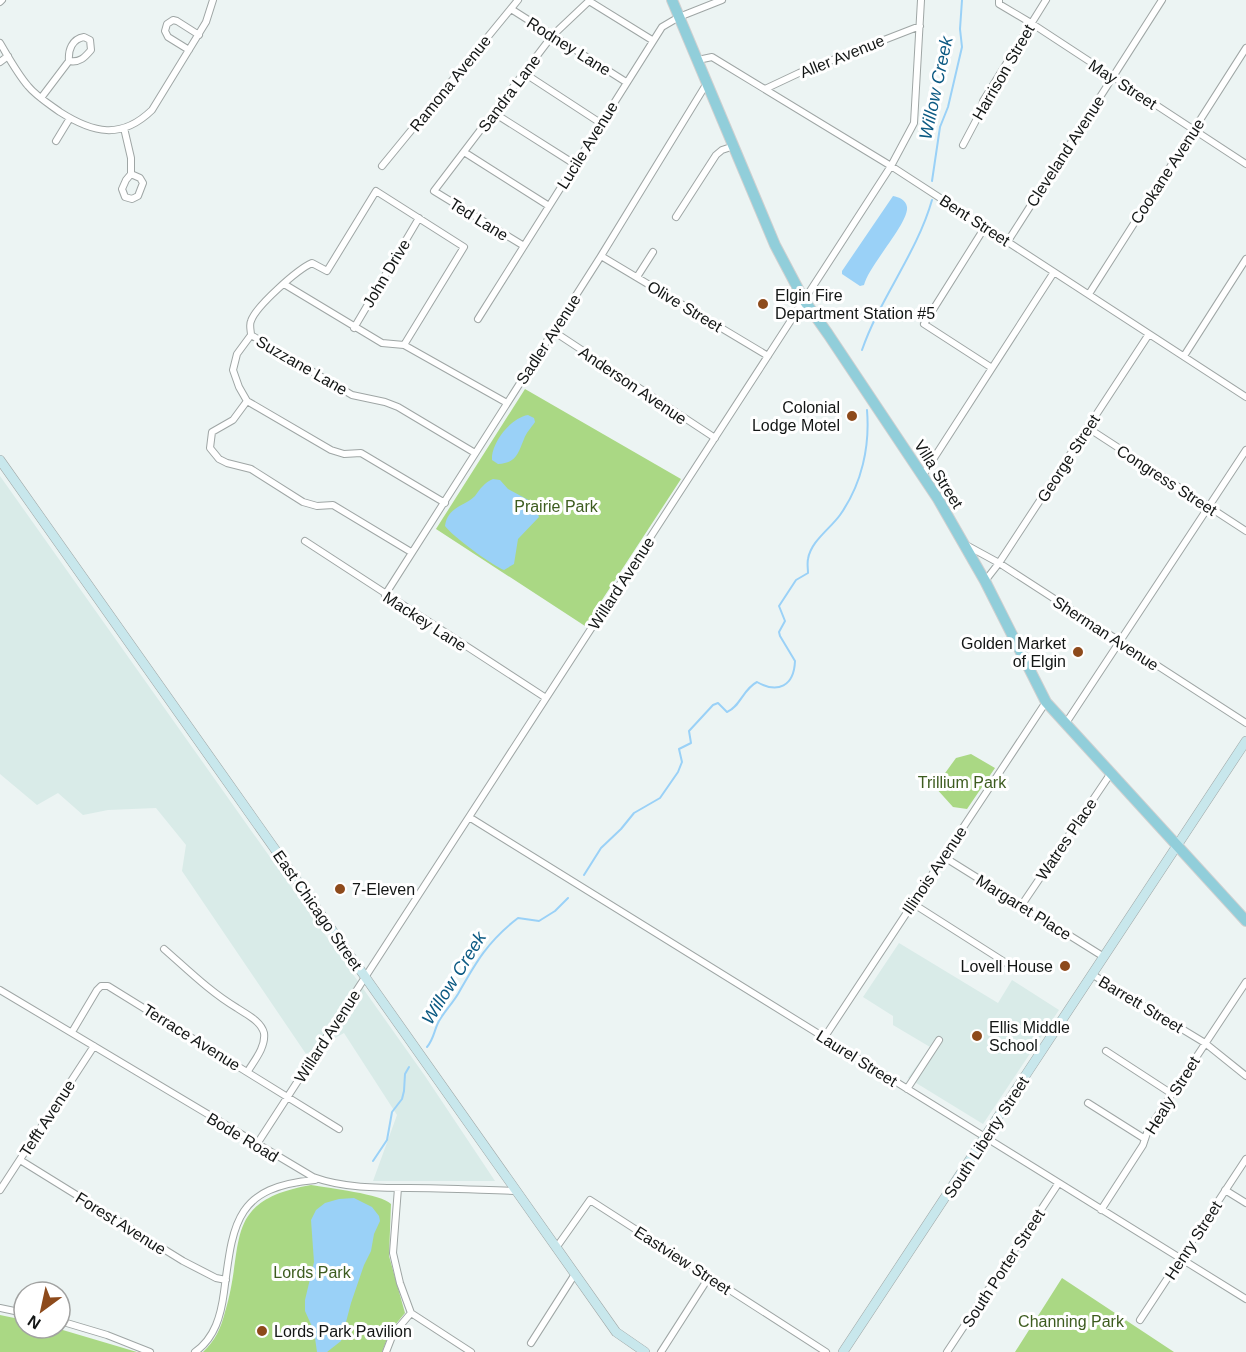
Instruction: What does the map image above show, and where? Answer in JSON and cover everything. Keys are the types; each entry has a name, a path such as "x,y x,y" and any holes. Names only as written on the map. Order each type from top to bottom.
{"main road":[{"name":"Villa Street","path":"672,0 775,245 804,300 923,475 965,545 1046,702 1246,921"},
{"name":"East Chicago Street","path":"0,460 556,1248 619,1335 645,1352"},
{"name":"South Liberty Street","path":"843,1352 1246,741"}],"street":[{"path":"0,43 29,88 40,98 82,125 99,130 124,128 139,121 152,110 199,34 210,14 213,0"},
{"name":"Ramona Avenue","path":"382,166 518,0"},
{"name":"Lucile Avenue","path":"478,319 602,124 652,40 662,27 722,0"},
{"name":"Willard Avenue","path":"257,1144 891,166 914,123 921,0"},
{"name":"Harrison Street","path":"963,145 981,111 983,101 1046,0"},
{"name":"Cleveland Avenue","path":"1008,241 1162,0"},
{"path":"590,1 652,40"},
{"name":"Sandra Lane","path":"434,191 552,36 590,1"},
{"name":"May Street","path":"999,2 1246,164"},
{"name":"Rodney Lane","path":"511,9 626,82"},
{"path":"189,50 168,37 165,31 167,24 173,20 177,21 199,34"},
{"name":"Aller Avenue","path":"765,89 890,36 920,26"},
{"path":"40,98 69,61 69,51 77,39 84,37 90,40 91,50 83,59 69,61"},
{"name":"Cookane Avenue","path":"1089,294 1246,48"},
{"path":"0,62 8,56"},
{"name":"Bent Street","path":"698,60 712,57 891,166 1246,397"},
{"path":"524,73 602,124"},
{"name":"Sadler Avenue","path":"385,595 601,256 708,82"},
{"path":"494,112 576,165"},
{"path":"56,141 70,118"},
{"path":"124,128 131,158 131,174"},
{"path":"676,217 716,155 722,150 735,146"},
{"path":"464,152 549,206"},
{"name":"Suzzane Lane","path":"419,218 376,191 327,271 312,263 301,268 261,305 250,322 251,335 352,395 398,407 475,453"},
{"name":"Ted Lane","path":"434,191 524,246"},
{"path":"404,345 464,247 419,218"},
{"name":"John Drive","path":"354,328 419,218"},
{"path":"986,227 924,324 992,368"},
{"path":"637,277 653,252"},
{"name":"Olive Street","path":"601,256 768,357"},
{"path":"1184,356 1246,259"},
{"path":"923,475 1054,272"},
{"path":"284,284 382,343 404,345 507,403"},
{"name":"Anderson Avenue","path":"553,331 715,438"},
{"name":"George Street","path":"984,581 999,563 1149,334"},
{"path":"251,335 237,354 233,370 247,401 331,450 344,454 361,453 444,502"},
{"path":"247,401 233,420 212,432 210,448 219,459 226,464 251,469 303,502 317,506 333,505 411,552"},
{"name":"Congress Street","path":"1088,428 1246,531"},
{"path":"1066,723 1246,450"},
{"name":"Mackey Lane","path":"304,541 546,698"},
{"name":"Sherman Avenue","path":"965,545 999,563 1246,723"},
{"name":"Illinois Avenue","path":"824,1038 1046,702"},
{"name":"Watres Place","path":"1021,906 1111,773"},
{"name":"Laurel Street","path":"469,817 1246,1299"},
{"name":"Margaret Place","path":"944,857 1104,957"},
{"path":"912,903 1014,968"},
{"path":"164,949 218,996 251,1017 260,1026 264,1036 263,1044 248,1071"},
{"name":"Barrett Street","path":"1093,975 1205,1043 1246,1076"},
{"name":"Healy Street","path":"1101,1210 1143,1145 1172,1094 1246,982"},
{"name":"Terrace Avenue","path":"72,1032 97,990 102,985 112,988 339,1129"},
{"name":"Bode Road","path":"0,990 302,1172 319,1179 344,1185 515,1191"},
{"path":"907,1089 939,1040"},
{"name":"Tefft Avenue","path":"0,1190 94,1046"},
{"path":"1106,1051 1172,1094"},
{"path":"1088,1103 1145,1138"},
{"name":"Henry Street","path":"1140,1320 1246,1159"},
{"name":"Forest Avenue","path":"20,1160 183,1261 226,1281"},
{"path":"195,1352 208,1340 217,1324 238,1219 244,1210 257,1198 276,1187 319,1179"},
{"name":"South Porter Street","path":"947,1352 1058,1184"},
{"path":"398,1188 393,1253 400,1283 411,1313 471,1352"},
{"path":"1225,1190 1246,1203"},
{"name":"Eastview Street","path":"556,1248 590,1200 826,1352"},
{"path":"531,1343 575,1274"},
{"path":"660,1352 709,1277"},
{"path":"386,1352 393,1334 411,1313"},
{"path":"72,1325 150,1352"}],"shaded area":[{"path":"0,476 425,1076 495,1181 373,1181 397,1115 344,1033 306,1054 182,871 186,845 156,808 108,810 83,815 58,793 37,805 0,774"},
{"name":"Ellis Middle School","path":"899,943 998,1003 1012,980 1059,1010 983,1124 908,1078 930,1047 893,1025 893,1016 863,997"}],"green space":[{"name":"Prairie Park","path":"525,389 681,479 585,626 436,529"},
{"name":"Trillium Park","path":"971,754 995,768 967,809 953,807 935,787 956,758"},
{"name":"Lords Park","path":"311,1185 366,1194 386,1200 391,1204 389,1256 405,1313 390,1331 382,1352 203,1352 214,1339 222,1323 231,1288 237,1246 249,1214 262,1202 282,1192"},
{"name":"Channing Park","path":"1062,1278 1174,1352 1015,1352"},
{"path":"0,1315 12,1318 12,1340 72,1340 72,1333 137,1352 0,1352"}],"water":[{"path":"893,196 905,202 906,214 864,285 860,286 842,274 842,271"},
{"path":"528,415 534,418 535,422 516,456 509,462 498,464 492,460 493,450 504,431 515,420"},
{"path":"493,479 500,480 508,489 534,503 539,517 518,539 514,564 504,570 473,550 445,526 449,514 471,500 485,484"},
{"path":"354,1198 372,1207 380,1221 351,1303 341,1341 327,1352 317,1352 314,1331 305,1311 305,1300 314,1262 311,1220 316,1210 325,1203"}],"waterway":[{"name":"Willow Creek","path":"932,181 940,127 948,107 962,47 960,29 962,0"},
{"name":"Willow Creek","path":"862,350 878,312 917,238 932,200"},
{"name":"Willow Creek","path":"584,875 601,848 634,813 660,798 678,772 682,762 679,749 691,743 689,731 713,705 718,703 727,712 757,682 765,686 778,687 792,677 795,661 780,636 779,632 785,621 779,606 796,580 808,573 808,559 813,546 840,515 854,491 866,451 867,410"},
{"name":"Willow Creek","path":"427,1047 437,1024 456,998 477,962 499,935 518,918 539,921 555,911 568,898"},
{"name":"Willow Creek","path":"373,1161 387,1140 392,1112 402,1099 405,1074 409,1067"}],"place":[{"name":"Elgin Fire Department Station #5","path":"763,304"},
{"name":"Colonial Lodge Motel","path":"852,416"},
{"name":"Golden Market of Elgin","path":"1078,652"},
{"name":"7-Eleven","path":"340,889"},
{"name":"Lovell House","path":"1065,966"},
{"name":"Ellis Middle School","path":"977,1036"},
{"name":"Lords Park Pavilion","path":"262,1331"}]}
